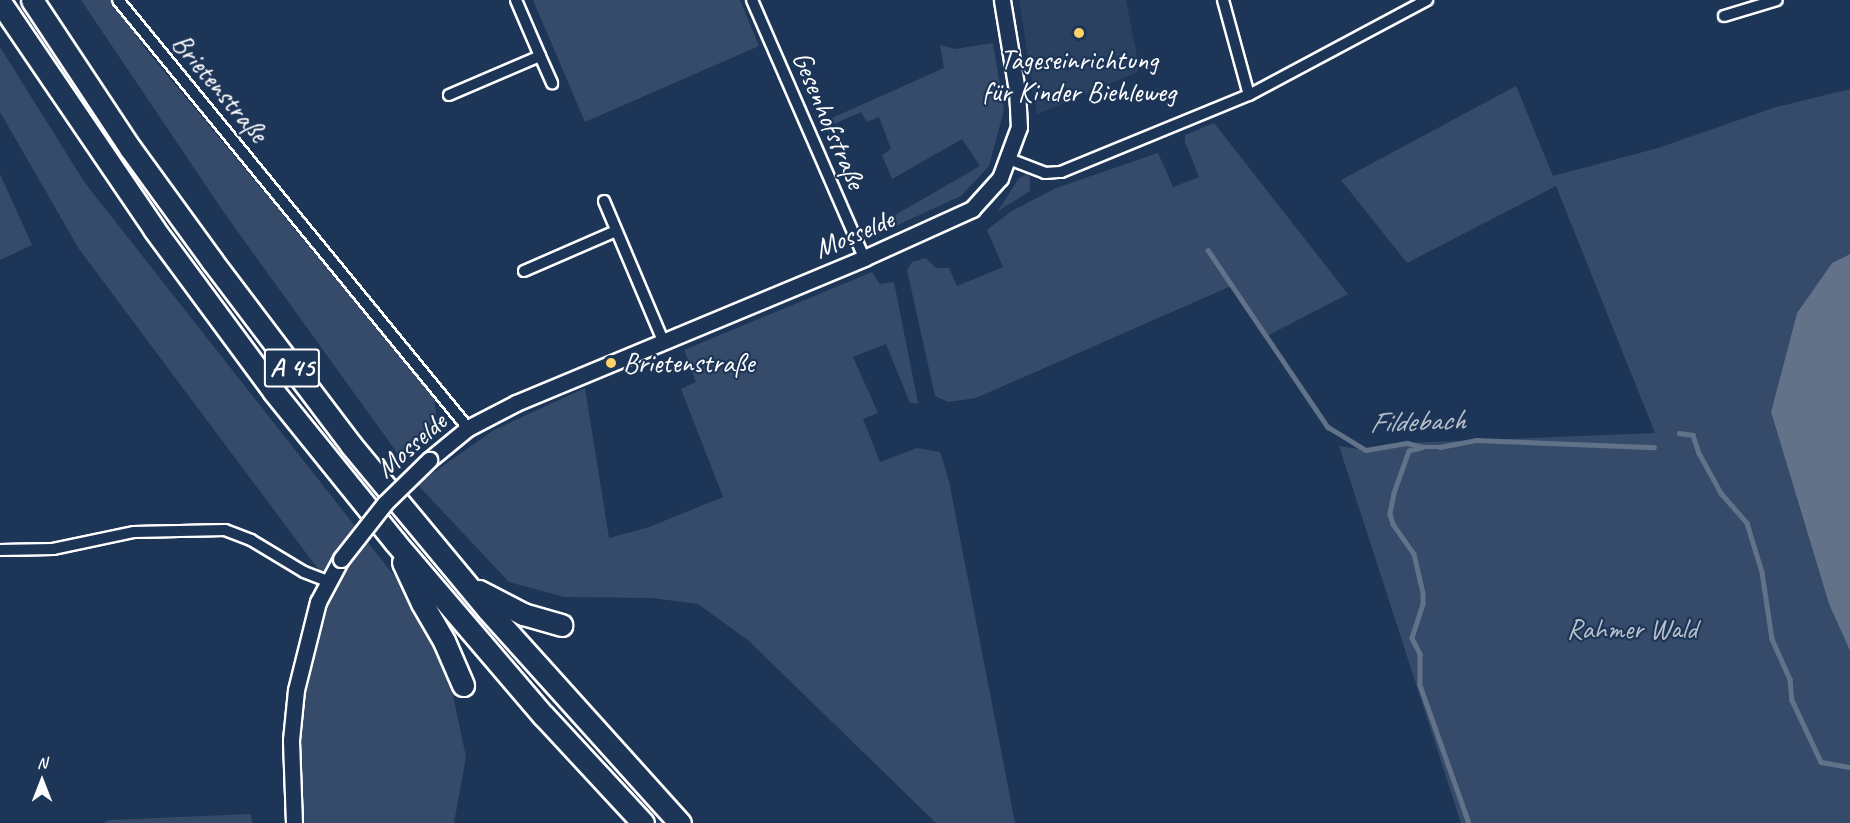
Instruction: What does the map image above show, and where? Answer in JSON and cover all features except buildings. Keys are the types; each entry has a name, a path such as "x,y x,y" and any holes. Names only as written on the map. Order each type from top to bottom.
{"highway":[{"name":"A 45","path":"32,0 130,148 351,445 464,582 565,698 680,823"},
{"name":"A 45","path":"0,2 188,276 281,400 395,542 543,715 642,823"},
{"path":"395,542 463,685"},
{"path":"464,582 494,602 561,626"}],"street":[{"name":"Brietenstraße","path":"118,0 468,428"},
{"path":"516,0 552,83"},
{"name":"Gesenhofstraße","path":"752,0 864,258"},
{"name":"Mosselde","path":"294,823 291,740 296,690 318,602 327,581 341,559 385,503 429,460 468,428 516,403 864,258 972,209 1000,177 1009,159 1020,116 1002,0"},
{"path":"1223,0 1249,95"},
{"path":"1009,159 1045,173 1061,172 1249,95 1427,0"},
{"path":"1724,16 1753,4 1777,0"},
{"path":"449,95 540,56"},
{"path":"604,201 663,341"},
{"path":"524,271 616,231"},
{"path":"0,550 53,549 134,532 225,530 251,540 304,572 327,581"}],"shaded area":[{"name":"Tageseinrichtung für Kinder Biehleweg","path":"1019,0 1126,0 1139,67 1136,73 1037,114"},
{"path":"1850,254 1850,651 1829,604 1771,412 1797,313 1832,263"}],"green space":[{"path":"81,0 112,0 144,47 434,397 437,424 398,454 225,214"},
{"path":"533,0 740,0 759,46 585,122"},
{"path":"993,43 1004,110 989,166 961,196 878,234 871,229 980,166 962,139 892,179 882,155 891,149 879,117 867,122 861,112 834,124 832,118 944,68 940,45 955,49"},
{"path":"0,47 85,183 440,634 466,757 454,823 294,823 291,740 327,581 79,249 0,112"},
{"name":"Rahmer Wald","path":"1516,86 1553,176 1658,148 1773,108 1850,89 1850,254 1832,263 1797,313 1771,412 1829,604 1850,651 1850,823 1461,823 1339,446 1366,450 1407,443 1655,433 1556,186 1407,263 1341,180"},
{"path":"1214,123 1348,294 1267,336 1231,286 976,398 948,402 935,396 907,270 912,262 926,258 936,268 949,268 957,286 1003,267 987,230 1010,212 1056,188 1158,153 1173,187 1199,177 1185,142 1185,135"},
{"path":"0,174 32,245 0,260"},
{"path":"1027,174 1030,178 1030,191 998,211 1019,178"},
{"path":"872,272 880,284 894,282 918,403 910,403 886,344 853,357 878,413 863,419 880,462 917,448 940,452 949,481 1015,823 936,823 749,641 698,604 652,598 564,597 509,582 417,484 494,430 585,388 609,538 649,527 723,497 681,389 696,382 684,350"},
{"path":"251,814 252,823 103,823 109,820"}],"waterway":[{"name":"Fildebach","path":"1208,250 1328,427 1366,450 1407,443 1423,447 1440,447 1476,440 1654,447"},
{"name":"Fildebach","path":"1679,433 1693,435 1699,453 1721,493 1747,523 1762,572 1772,639 1790,679 1792,700 1821,762 1850,767"},
{"path":"1421,448 1409,451 1394,493 1390,514 1393,524 1414,554 1423,592 1423,604 1412,638 1420,654 1420,685 1469,823"}],"place":[{"name":"Tageseinrichtung für Kinder Biehleweg","path":"1079,33"},
{"name":"Brietenstraße","path":"611,363"}]}
